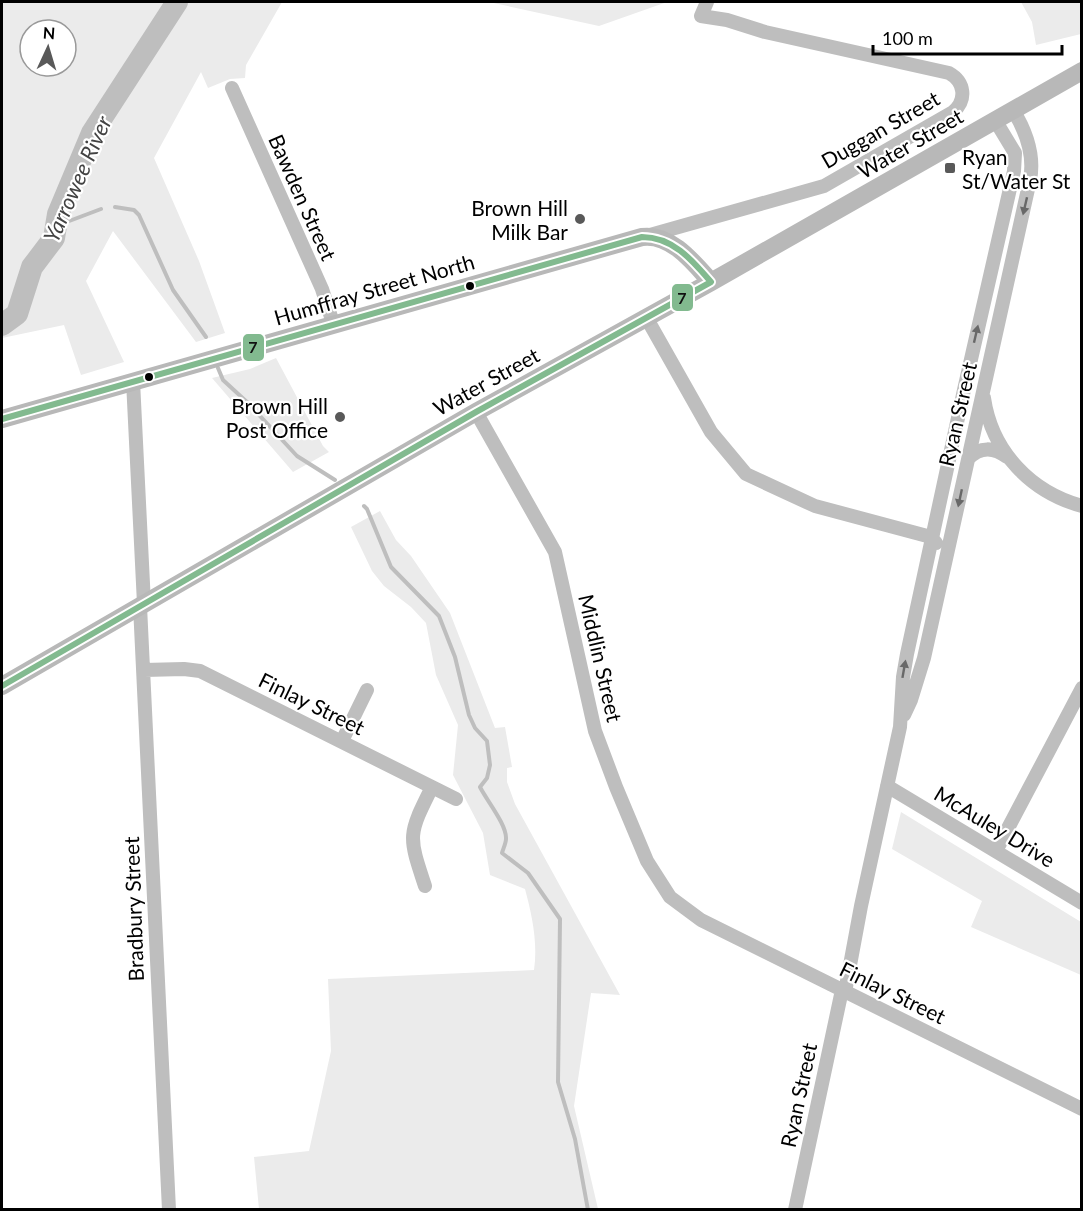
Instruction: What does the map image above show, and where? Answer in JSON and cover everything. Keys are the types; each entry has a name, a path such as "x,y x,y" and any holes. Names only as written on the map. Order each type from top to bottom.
{"main road":[{"name":"Water Street","path":"2,686 476,412 711,282 1082,71"},
{"path":"642,237 654,236 667,242 711,282"},
{"name":"Humffray Street North","path":"2,419 333,323 642,237"}],"street":[{"name":"Duggan Street","path":"642,237 824,186 953,112 962,101 959,80 946,72 765,32 727,20 701,16 707,2"},
{"name":"Bawden Street","path":"232,88 322,289 333,323"},
{"name":"Ryan Street","path":"900,727 924,658 1031,175 1029,144 1013,110"},
{"name":"Ryan Street","path":"795,1209 900,727 903,677 931,537 1014,171 1014,150 995,120"},
{"path":"646,317 711,432 746,474 815,506 931,537 936,543 949,546"},
{"name":"Bradbury Street","path":"133,381 169,1209"},
{"path":"984,387 985,404 990,421 1009,458 1026,477 1042,489 1082,506"},
{"name":"Middlin Street","path":"476,412 555,552 591,716 605,759 652,872 670,897 686,911"},
{"path":"968,459 974,453 986,449 998,451 1009,458"},
{"name":"Finlay Street","path":"144,670 200,671 456,799"},
{"path":"996,851 1082,688"},
{"path":"342,741 367,690"},
{"name":"McAuley Drive","path":"887,786 1082,903"},
{"path":"425,886 414,853 412,832 432,787"},
{"name":"Finlay Street","path":"686,911 1082,1109"}],"shaded area":[{"path":"2,2 282,2 246,65 245,78 230,79 208,88 201,72 154,158 199,261 225,333 196,342 113,231 86,281 124,362 81,375 64,325 2,338"},
{"path":"489,2 667,2 599,26"},
{"path":"1021,2 1081,2 1081,34 1036,45 1032,22"},
{"path":"276,358 323,446 329,452 293,472 212,378 250,369"},
{"path":"380,511 396,540 411,556 450,613 495,728 505,727 512,767 507,768 507,782 515,804 620,995 591,993 574,1106 598,1209 259,1209 254,1157 309,1151 331,1051 328,979 534,970 534,929 525,889 490,875 483,833 453,775 458,725 436,675 426,623 411,607 384,586 372,571 351,527"},
{"path":"901,812 1081,922 1081,975 971,927 982,901 892,849"}],"waterway":[{"name":"Yarrowee River","path":"2,325 17,314 32,267 54,238 58,214 92,133 177,2"},
{"path":"115,207 134,210 139,215 173,290 206,337"},
{"path":"56,226 101,209"},
{"path":"218,368 223,380 248,403 297,456 335,480"},
{"path":"364,506 391,567 439,616 455,657 469,715 475,728 487,741 490,765 487,778 480,787 503,827 506,839 502,853 528,873 560,919 558,1082 575,1139 588,1210"}],"transit line":[{"name":"7","path":"2,419 642,237 653,238 672,245 689,258 711,282 476,412 2,686"}],"place":[{"name":"Ryan St/Water St","path":"950,168"},
{"name":"Brown Hill Milk Bar","path":"580,219"},
{"name":"Brown Hill Post Office","path":"340,417"}]}
